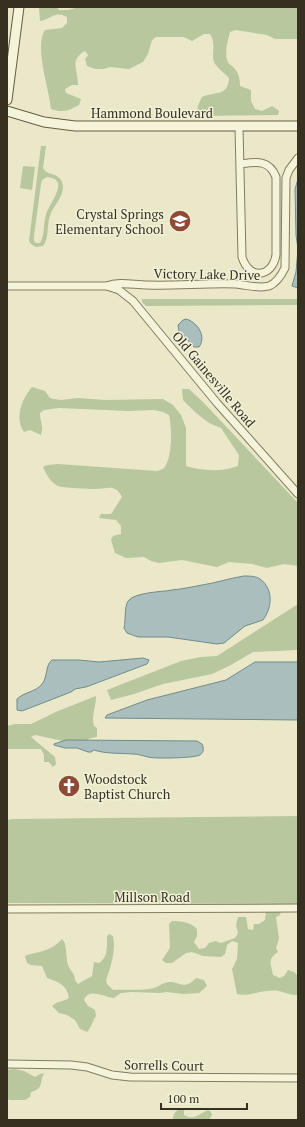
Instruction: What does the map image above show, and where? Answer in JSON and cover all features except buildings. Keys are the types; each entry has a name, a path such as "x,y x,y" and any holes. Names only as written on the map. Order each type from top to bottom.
{"street":[{"path":"7,100 19,7"},
{"name":"Hammond Boulevard","path":"7,111 44,122 76,126 298,126"},
{"path":"239,127 242,257 244,265 249,270 263,273 271,268 275,263 276,177 270,166 260,162 240,164"},
{"name":"Victory Lake Drive","path":"7,286 236,284 263,287 273,284 282,275 285,268 286,178 289,170 298,158"},
{"name":"Old Gainesville Road","path":"108,286 118,290 133,301 216,403 298,494"},
{"name":"Millson Road","path":"7,910 298,908"},
{"name":"Sorrells Court","path":"7,1064 71,1065 87,1067 112,1075 130,1078 298,1078"}],"green space":[{"path":"39,7 57,7 59,10 68,10 79,7 298,7 298,39 275,39 267,35 236,30 230,32 227,44 227,60 237,72 240,86 251,90 251,101 255,109 262,111 272,106 279,111 278,115 199,116 197,108 202,97 223,91 228,84 229,78 215,64 213,57 213,42 210,34 204,34 192,41 184,37 156,37 152,40 148,54 143,62 129,69 110,67 95,69 87,66 85,59 88,55 85,51 80,54 76,62 78,85 72,85 65,89 66,93 81,99 79,105 65,111 51,109 43,68 41,46 42,37 45,30 62,28 67,23 67,17 59,14 40,21"},
{"path":"41,146 46,146 43,168 60,179 63,190 51,213 43,246 36,247 29,241","holes":["47,177 58,182 57,193 46,215 42,240 40,243 36,243 34,241 34,236 42,180"]},
{"path":"23,166 35,167 32,190 20,188"},
{"path":"142,299 298,299 298,305 146,306 142,302"},
{"path":"32,387 45,391 50,398 60,400 78,398 105,400 163,399 173,405 181,415 186,428 186,466 212,470 238,466 239,455 221,428 209,423 183,400 182,389 189,389 298,503 298,566 284,564 267,568 252,564 229,562 217,567 182,560 159,563 144,557 126,558 115,553 111,540 113,536 121,534 121,526 116,520 99,518 101,514 111,514 122,497 117,490 114,488 88,489 61,487 55,485 51,481 43,467 58,464 157,471 163,469 169,458 171,443 169,415 154,410 128,411 59,408 44,410 40,413 42,426 41,435 30,430 24,432 21,427 20,409 25,397"},
{"path":"298,604 298,650 253,652 212,674 163,684 111,700 107,690 181,661 201,657 217,656"},
{"path":"96,696 93,718 94,726 97,728 97,737 87,740 63,741 35,735 31,737 55,757 56,764 53,767 49,762 44,762 44,755 41,749 7,749 7,726 15,724 31,724 58,711"},
{"path":"298,816 298,904 7,903 7,820"},
{"path":"281,910 280,915 276,917 279,939 276,948 278,952 271,959 271,968 273,975 280,978 284,976 288,970 294,972 298,976 298,995 279,991 265,991 247,995 237,994 232,969 237,959 238,943 232,941 227,945 225,954 221,957 203,956 192,952 186,953 172,963 166,963 162,960 170,948 169,924 172,921 189,923 197,929 197,936 194,942 199,949 205,948 209,943 215,941 221,943 235,938 238,933 236,925 238,917 246,917 248,929 253,930 254,924 259,924 265,920 266,912"},
{"path":"109,934 113,936 114,947 106,980 107,984 113,990 149,989 170,982 184,985 196,978 204,980 207,986 199,993 183,994 167,992 131,992 121,993 114,998 93,993 89,994 84,1000 88,1006 95,1010 96,1016 87,1032 80,1029 75,1020 67,1015 59,1013 52,1006 69,998 64,987 47,978 42,966 27,963 25,956 50,948 62,939 66,947 68,965 78,984 92,976 94,962 99,963 104,958 107,937"},
{"path":"14,1069 24,1071 35,1077 44,1073 40,1087 31,1092 30,1097 25,1100 9,1100 7,1098 7,1070"},
{"path":"180,1109 184,1109 184,1115 188,1117 194,1117 208,1110 212,1115 209,1120 173,1120 173,1116"}],"shaded area":[{"path":"298,179 298,249 296,235 295,189"},
{"path":"298,249 298,288 292,286 296,272"},
{"path":"186,319 194,323 200,330 202,338 199,347 194,347 179,331 178,325"},
{"path":"244,576 257,577 265,583 268,588 270,604 263,620 245,626 224,643 217,644 168,637 138,637 127,633 124,628 127,604 131,598 149,593 180,589"},
{"path":"143,658 149,660 147,664 86,687 75,689 71,692 22,711 17,710 17,699 37,689 42,684 48,665 52,660 99,662"},
{"path":"255,662 298,662 298,720 105,718 107,715 147,700 226,680"},
{"path":"66,740 197,741 202,744 203,750 200,755 197,756 158,758 137,754 108,753 94,750 88,752 77,748 65,748 54,745"}],"place":[{"name":"Crystal Springs Elementary School","path":"180,221"},
{"name":"Woodstock Baptist Church","path":"69,786"}]}
